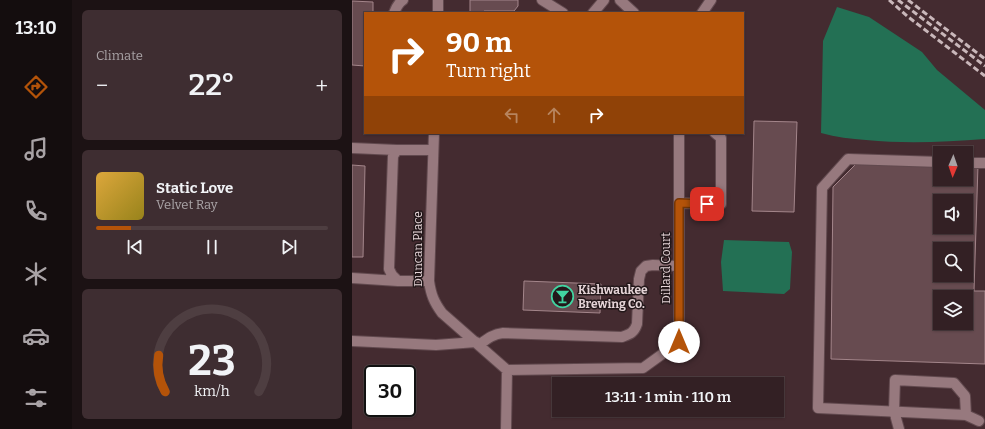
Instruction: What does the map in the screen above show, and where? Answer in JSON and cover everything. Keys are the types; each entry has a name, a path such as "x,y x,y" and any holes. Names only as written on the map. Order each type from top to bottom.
{"street":[{"path":"394,12 396,7 403,0"},
{"path":"438,0 438,12"},
{"path":"542,0 561,12"},
{"path":"594,12 604,0"},
{"path":"620,0 633,12"},
{"path":"703,12 711,0"},
{"name":"Duncan Place","path":"434,134 429,281 430,293 442,313 507,370"},
{"name":"Dillard Court","path":"507,370 643,368 679,342 679,134"},
{"path":"679,203 721,204 720,138 716,134"},
{"path":"352,148 433,150"},
{"path":"397,150 393,156 390,269 392,275 398,281"},
{"path":"933,162 848,159 822,188 818,408 966,415 981,424"},
{"path":"973,163 985,163"},
{"path":"352,341 436,345 477,344 496,334 503,333 622,337 634,330 637,324 639,279 641,271 646,266 653,265 679,266"},
{"path":"352,278 398,281 429,281"},
{"path":"506,429 507,370"},
{"path":"899,429 894,411 895,380 954,383 965,396 966,415"}],"shaded area":[{"path":"837,7 869,17 922,52 937,70 985,110 985,139 940,142 896,142 832,136 821,133 823,41"},
{"path":"724,240 789,242 792,252 790,289 784,294 723,291 721,262"}],"building":[{"path":"470,0 518,0 518,6 514,11 470,12"},
{"path":"352,1 373,2 373,12 364,12 364,66 352,65"},
{"path":"754,121 797,122 794,212 752,211"},
{"path":"856,164 933,164 933,186 973,186 973,165 978,165 974,291 985,291 985,364 831,359 833,187"},
{"path":"352,165 365,166 363,257 352,257"},
{"path":"524,281 601,284 600,313 523,310"}],"railway":[{"path":"889,0 907,16 985,76"},
{"path":"898,0 985,66"},
{"path":"908,0 985,59"}],"place":[{"name":"Kishwaukee Brewing Co.","path":"562,297"}],"route":[{"path":"679,342 679,203 707,204"}]}
